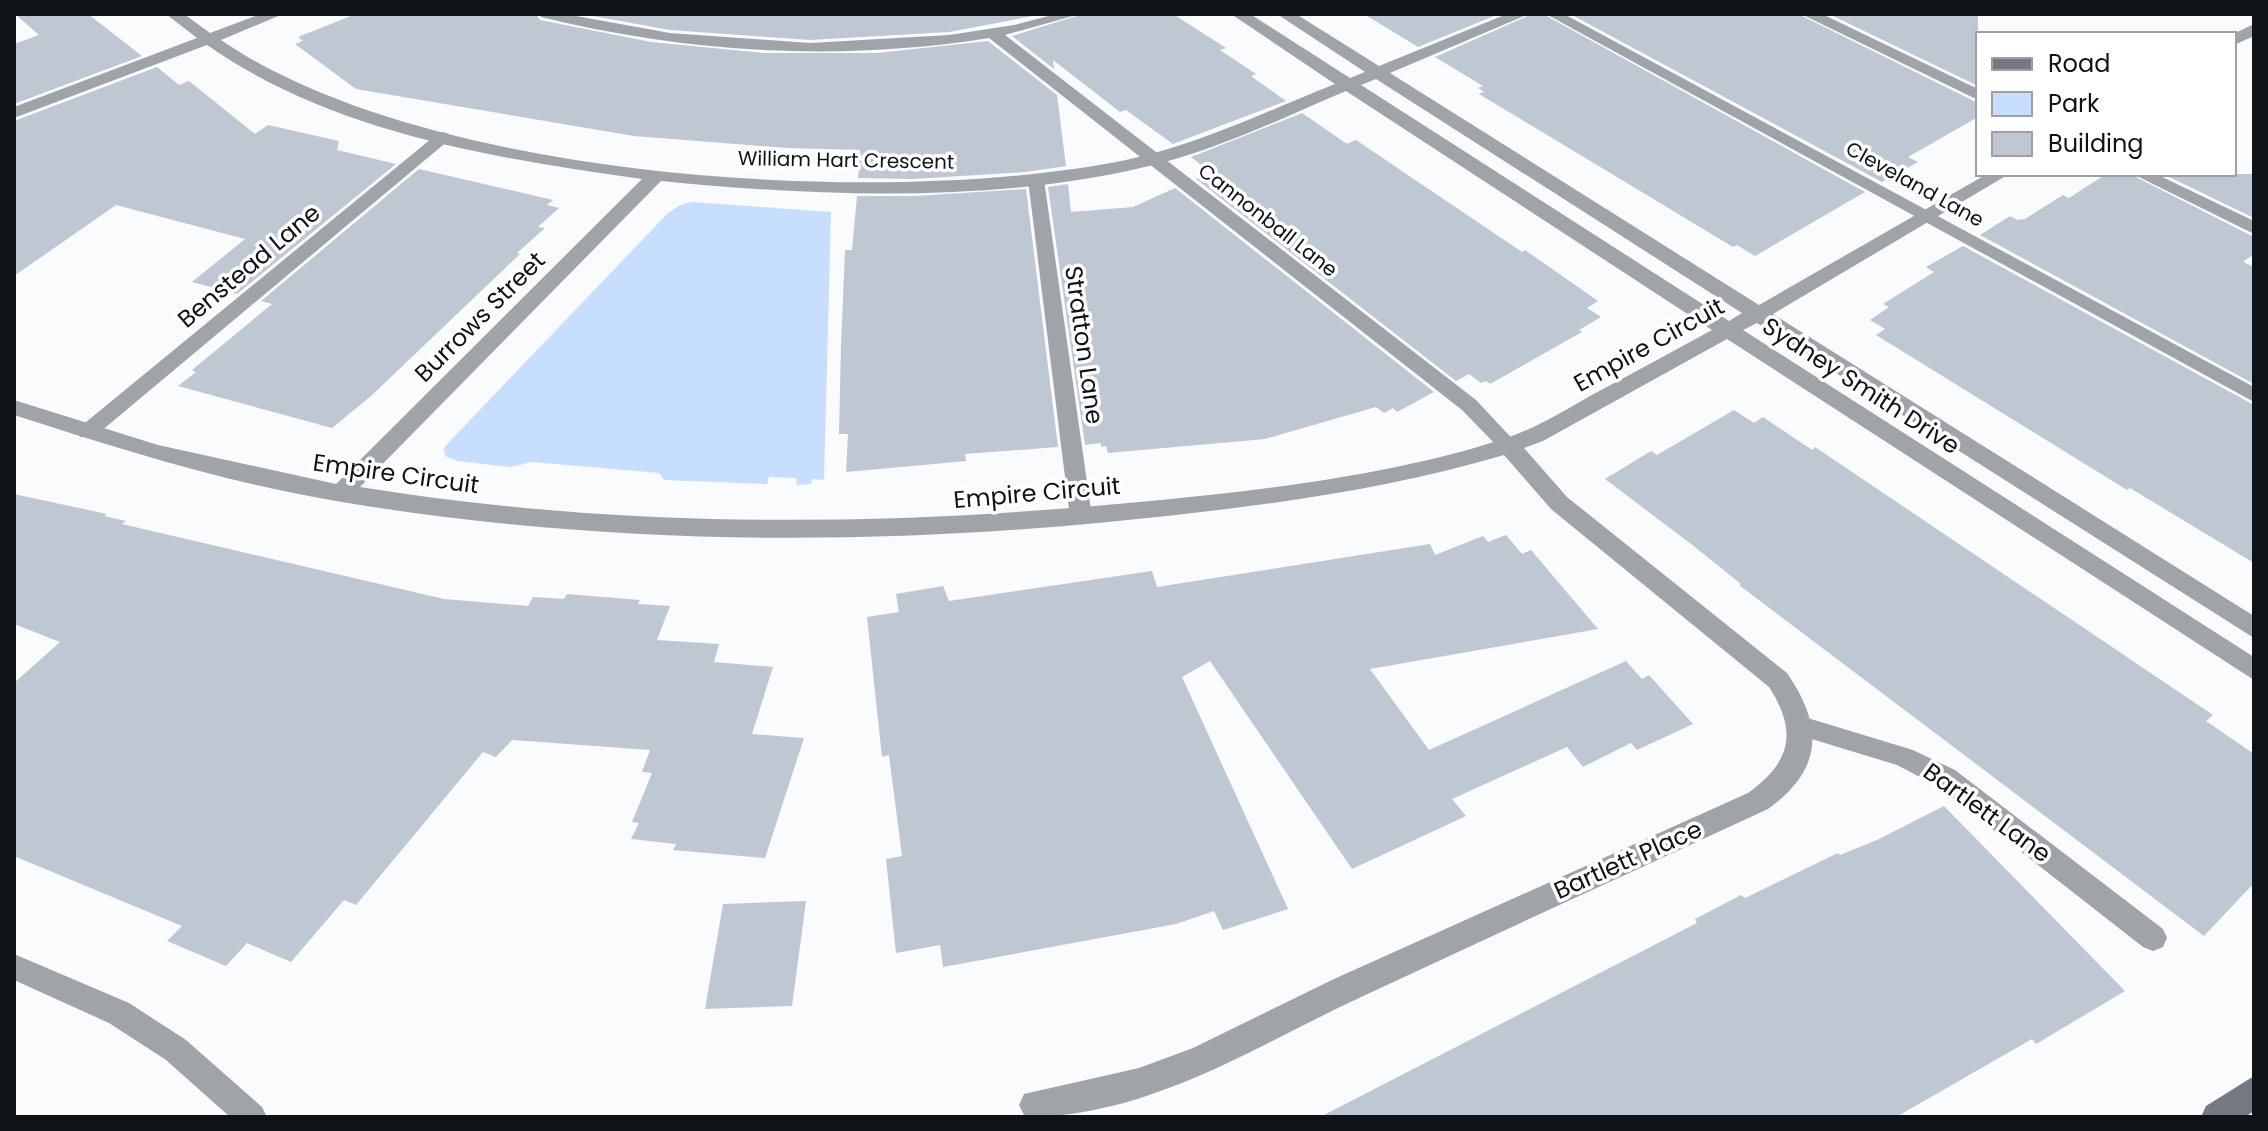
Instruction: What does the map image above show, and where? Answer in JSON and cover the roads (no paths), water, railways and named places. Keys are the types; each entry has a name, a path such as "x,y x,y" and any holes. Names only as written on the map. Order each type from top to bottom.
{"street":[{"name":"William Hart Crescent","path":"174,14 249,67 282,84 328,103 443,137 518,154 656,175 845,187 1036,180 1094,173 1156,160 1521,14"},
{"path":"14,113 275,14"},
{"name":"Sydney Smith Drive","path":"1239,14 2254,670"},
{"name":"Sydney Smith Drive","path":"1285,14 2254,628"},
{"path":"1809,14 1976,94"},
{"path":"2236,39 2254,29"},
{"name":"Burrows Street","path":"340,494 656,175"},
{"name":"Empire Circuit","path":"14,407 211,468 340,494 563,521 707,529 928,528 1081,517 1327,486 1509,446 1569,420 1997,176"},
{"path":"2146,176 2254,228"},
{"path":"1509,446 1559,503 1778,680 1789,695 1801,726"},
{"name":"Bartlett Place","path":"1035,1105 1139,1084 1201,1060 1345,989 1758,801 1780,785 1795,765 1801,726"},
{"path":"2217,1117 2254,1092"}],"lane":[{"path":"546,14 587,25 682,40 779,44 878,44 994,34 1073,14"},
{"name":"Cleveland Lane","path":"1553,14 2254,395"},
{"name":"Cannonball Lane","path":"994,34 1469,405 1509,446"},
{"name":"Benstead Lane","path":"87,432 443,137"},
{"name":"Stratton Lane","path":"1036,180 1081,517"},
{"name":"Bartlett Lane","path":"1801,726 1881,749 1946,778 2153,938"},
{"path":"14,967 119,1013 176,1050 252,1117"}]}
